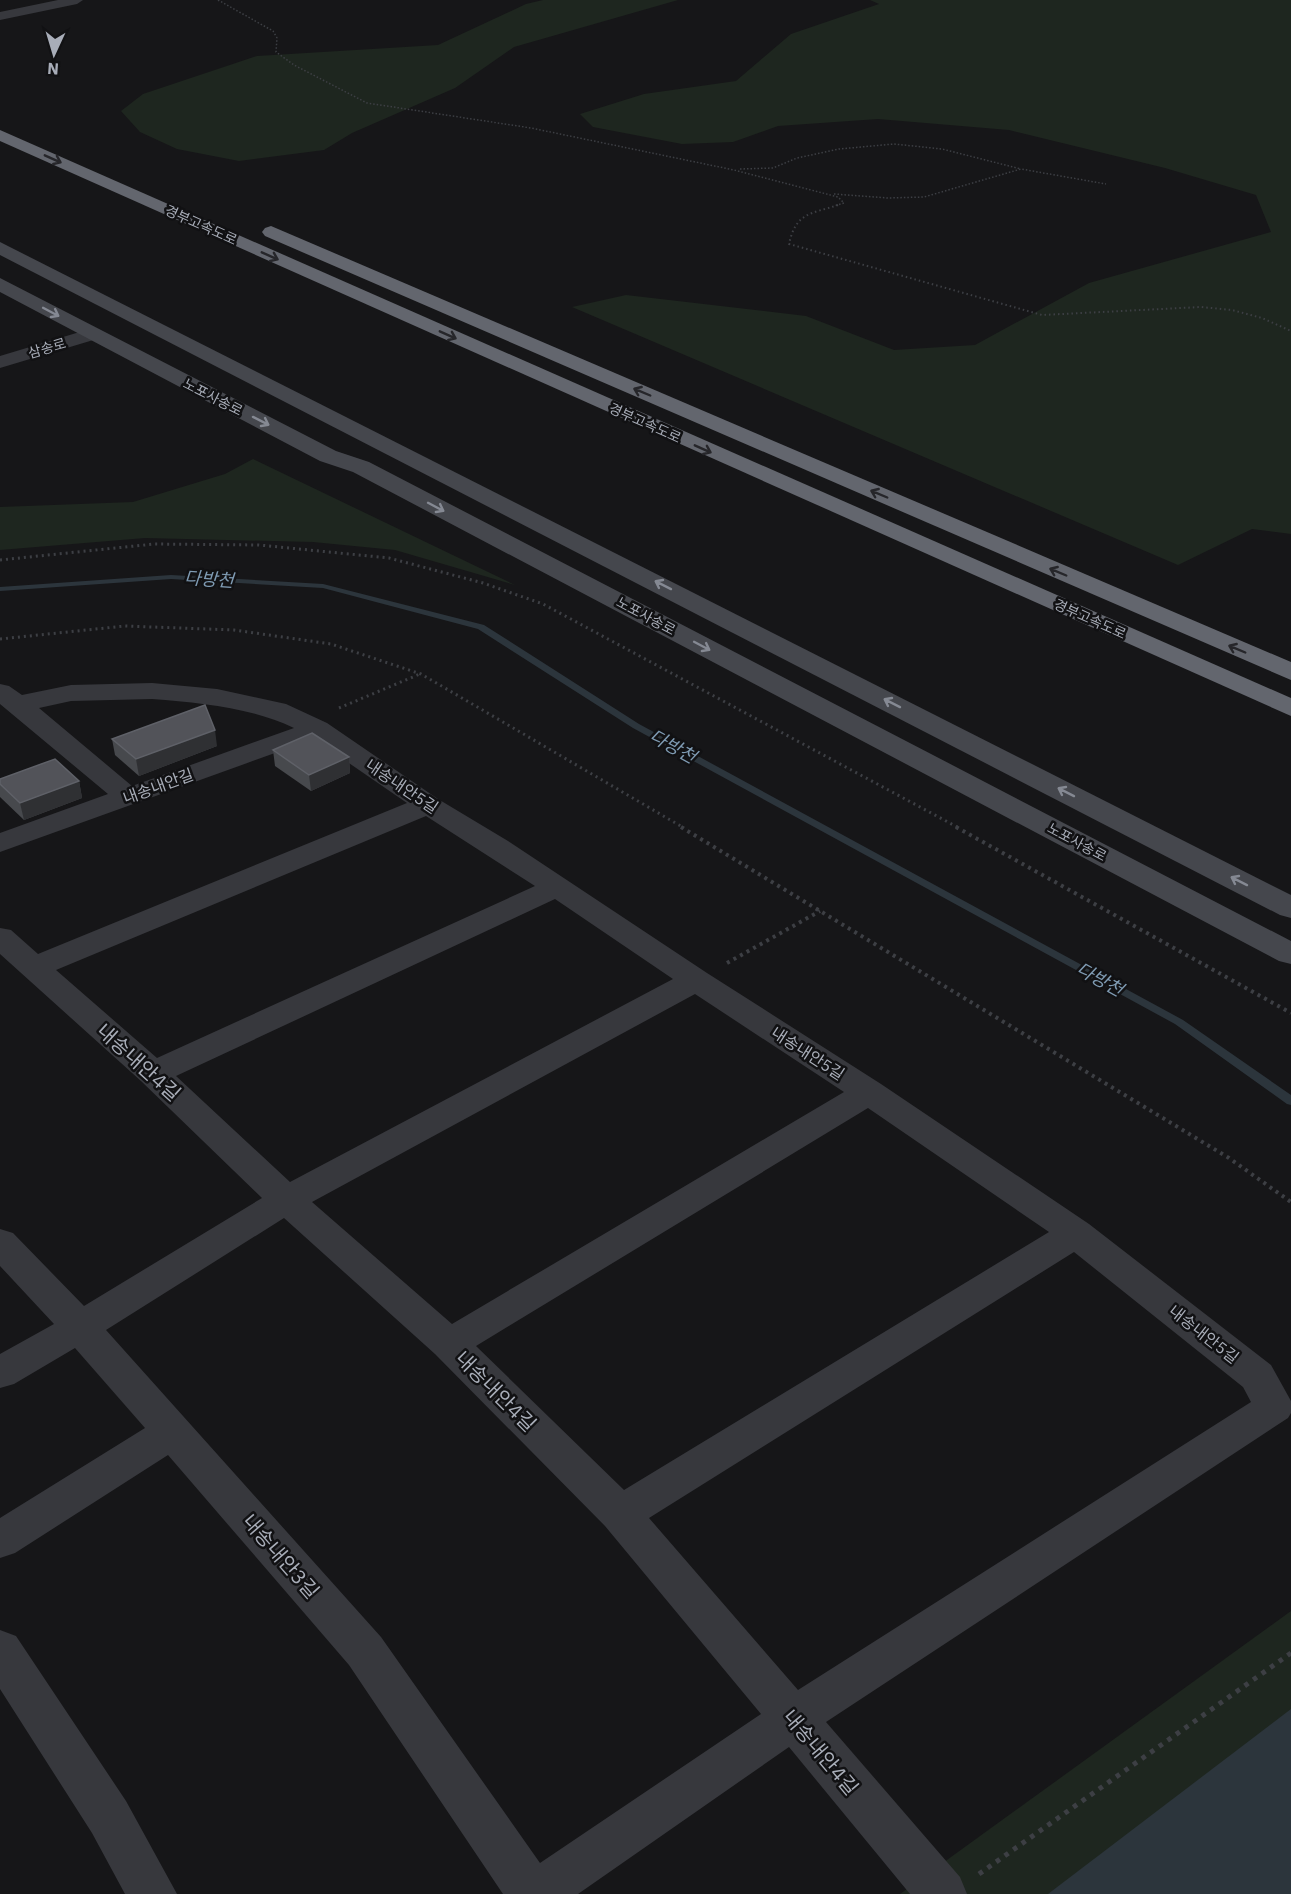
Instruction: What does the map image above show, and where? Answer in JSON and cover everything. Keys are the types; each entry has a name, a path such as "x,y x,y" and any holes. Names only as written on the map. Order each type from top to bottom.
{"highway":[{"name":"경부고속도로","path":"0,114 175,190"},
{"name":"경부고속도로","path":"0,135 1291,708"},
{"name":"경부고속도로","path":"252,223 1291,672"}],"main road":[{"path":"0,248 1291,908"},
{"name":"노포사송로","path":"0,284 328,456 362,467 1291,954"}],"street":[{"path":"0,16 76,0"},
{"name":"삼송로","path":"0,362 93,334"},
{"name":"내송내안5길","path":"9,698 152,690 277,710 310,726 869,1092 1076,1233 1257,1376 1275,1407 792,1719"},
{"path":"9,698 128,797"},
{"name":"내송내안길","path":"0,843 128,797 310,726"},
{"path":"33,968 428,805"},
{"path":"153,1073 557,887"},
{"name":"내송내안4길","path":"0,937 153,1073 286,1200 449,1344 620,1514 792,1719 958,1887"},
{"path":"0,1373 80,1327 286,1200 696,980"},
{"path":"449,1344 869,1092"},
{"path":"620,1514 1076,1233"},
{"name":"내송내안3길","path":"0,1242 80,1327 365,1651 534,1894"},
{"path":"0,1540 172,1432"},
{"path":"0,1650 109,1816 152,1894"},
{"path":"534,1894 792,1719"}],"path":[{"path":"218,0 273,31 277,38 276,52 367,103 531,128 734,170 838,197 844,203 803,216 791,228 789,244 1042,315 1076,316 1160,309 1219,308 1243,312 1291,331"},
{"path":"734,170 773,168 797,158 839,149 894,144 942,149 1021,169 1106,184"},
{"path":"827,194 888,198 924,197 1021,169"},
{"path":"0,560 154,544 259,545 389,558 483,583 543,604 1122,917 1291,1013"},
{"path":"0,639 124,626 234,630 331,644 421,674 820,910 1229,1158 1291,1202"},
{"path":"310,726 421,674"},
{"path":"696,980 820,910"},
{"path":"958,1887 1291,1653"}],"shaded area":[{"path":"543,0 678,0 514,47 455,88 352,133 324,150 239,161 177,149 140,132 121,111 143,94 257,56 438,45 526,4"},
{"path":"870,0 1291,0 1291,534 1252,529 1178,565 572,307 626,295 806,316 894,350 975,345 1089,283 1271,232 1256,195 1165,168 1009,130 878,119 778,126 733,142 682,144 593,127 580,114 644,94 736,81 791,34 879,4"},
{"path":"253,459 515,585 395,550 313,542 145,538 0,550 0,507 133,502 225,474"},
{"path":"1291,1611 1291,1894 900,1894"},
{"path":"1291,1709 1291,1894 1048,1894"}],"building":[{"path":"205,705 215,730 136,759 112,739"},
{"path":"312,733 349,757 309,775 273,750"},
{"path":"55,759 79,781 20,803 0,784 0,779"}],"waterway":[{"name":"다방천","path":"0,589 171,577 323,586 481,627 636,726 1179,1022 1291,1101"}]}
